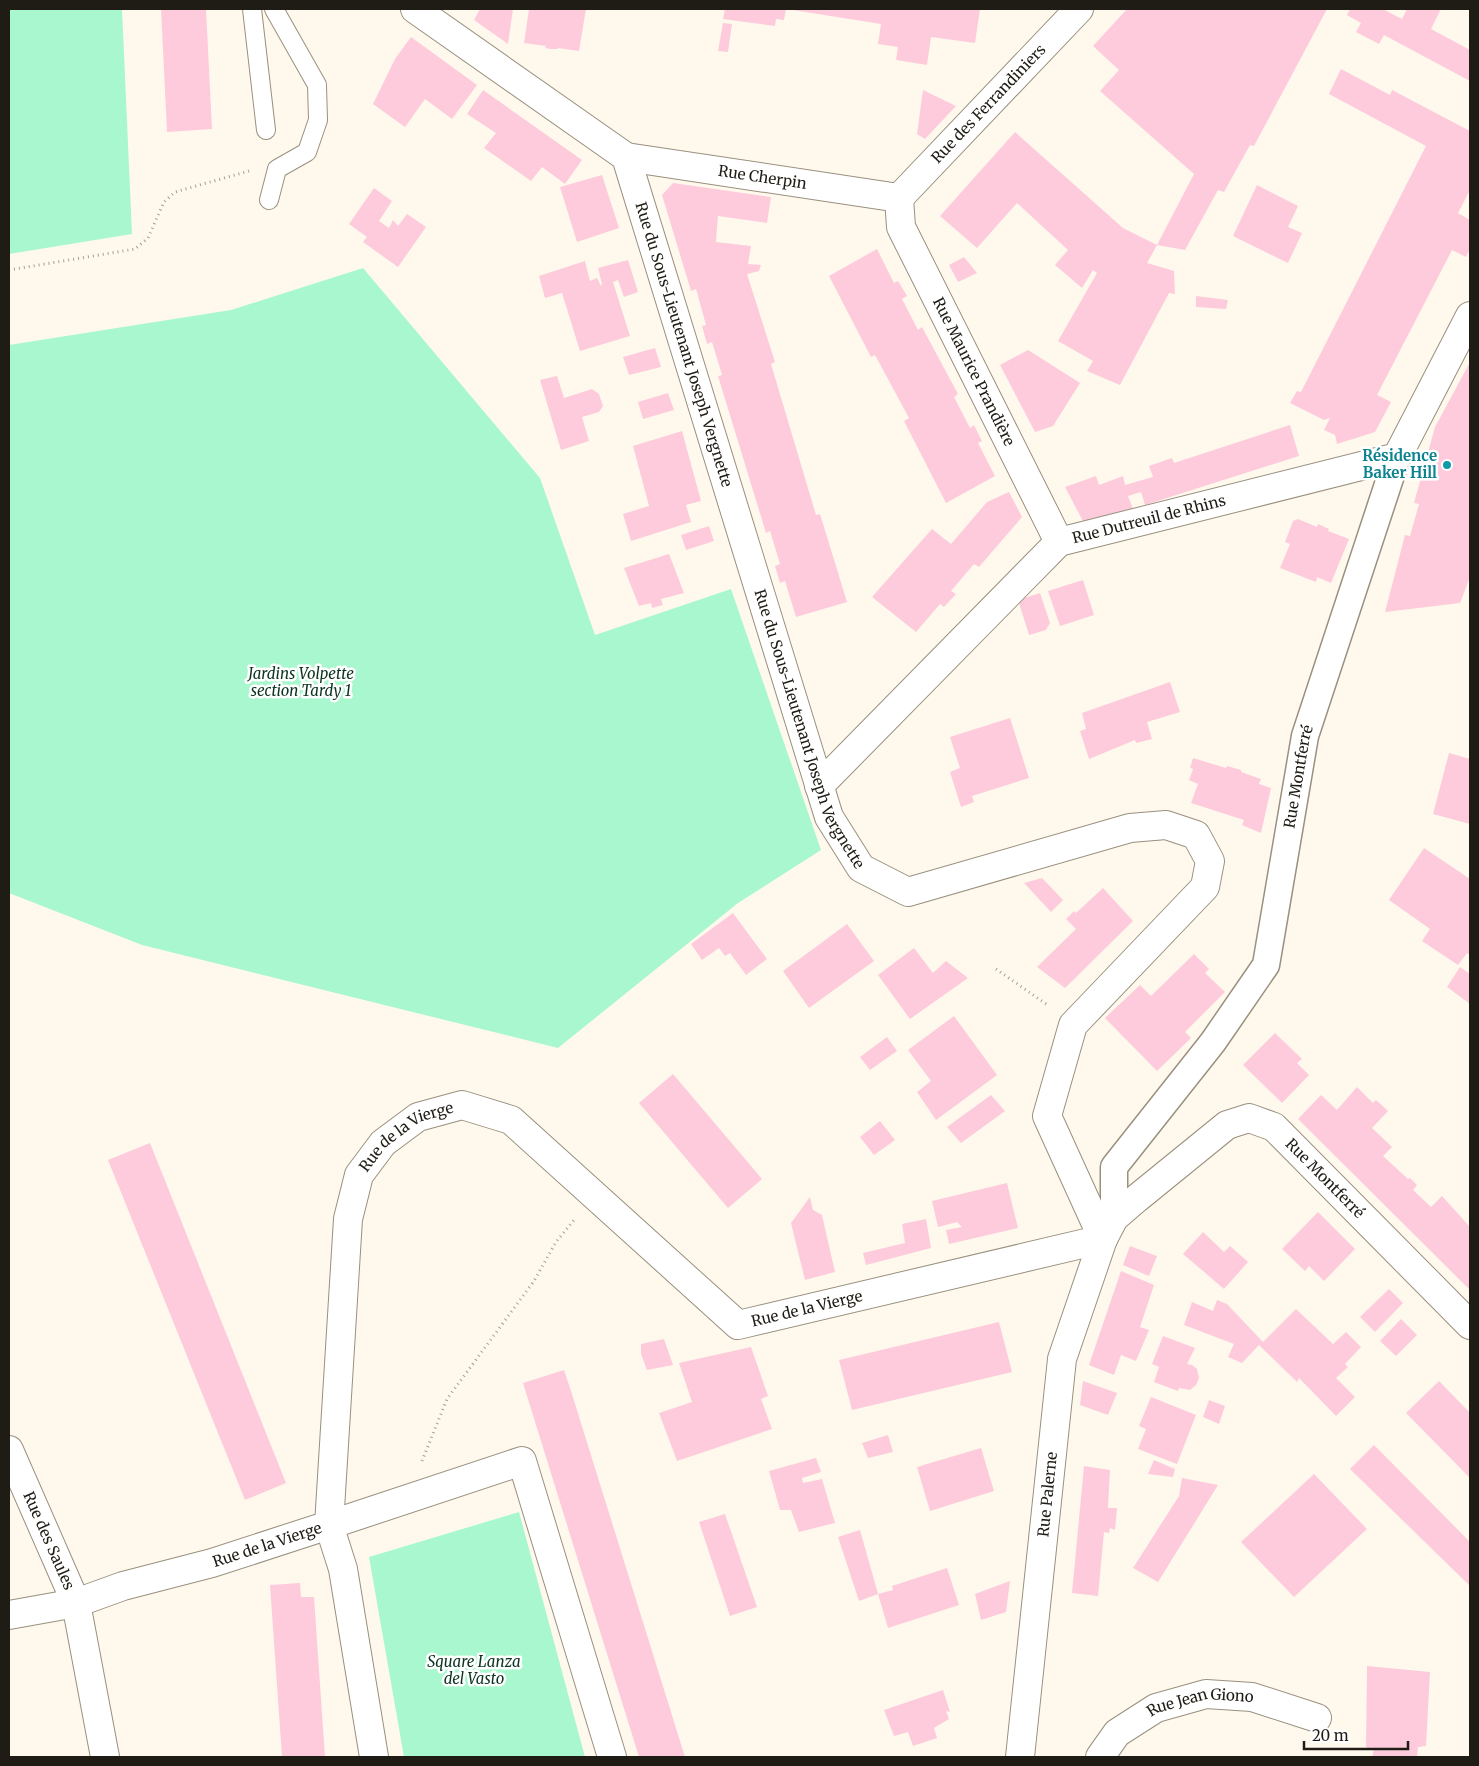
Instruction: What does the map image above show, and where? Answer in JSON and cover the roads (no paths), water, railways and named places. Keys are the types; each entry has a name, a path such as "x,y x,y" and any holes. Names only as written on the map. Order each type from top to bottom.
{"street":[{"path":"415,9 626,157"},
{"name":"Rue des Ferrandiniers","path":"898,198 1080,9"},
{"name":"Rue Cherpin","path":"626,157 898,198"},
{"name":"Rue du Sous-Lieutenant Joseph Vergnette","path":"626,157 829,818 861,868 908,892 1130,828 1166,825 1196,835 1210,861 1205,887 1073,1025 1047,1116 1109,1228"},
{"name":"Rue Maurice Prandière","path":"898,198 901,227 1059,542"},
{"name":"Rue Montferré","path":"1109,1228 1114,1168 1213,1042 1266,965 1304,736 1397,457 1470,316"},
{"name":"Rue Dutreuil de Rhins","path":"819,786 1059,542 1397,457"},
{"name":"Rue de la Vierge","path":"9,1615 76,1603 123,1586 212,1563 329,1525 348,1220 359,1175 383,1143 418,1117 462,1105 511,1120 738,1325 1109,1228"},
{"name":"Rue Montferré","path":"1109,1228 1136,1198 1227,1125 1249,1118 1274,1127 1470,1325"},
{"name":"Rue Palerne","path":"1020,1757 1062,1359 1109,1228"},
{"name":"Rue des Saules","path":"9,1450 76,1603 105,1757"},
{"path":"374,1757 343,1568 329,1525 522,1461 612,1757"},
{"name":"Rue Jean Giono","path":"1100,1757 1118,1733 1156,1708 1206,1694 1252,1696 1316,1718"}],"lane":[{"path":"252,9 266,130"},
{"path":"269,200 277,169 306,152 318,120 317,85 274,9"}],"place":[{"name":"Résidence Baker Hill","path":"1447,465"}],"park label":[{"name":"Jardins Volpette section Tardy 1","path":"301,682"},
{"name":"Square Lanza del Vasto","path":"474,1670"}]}
